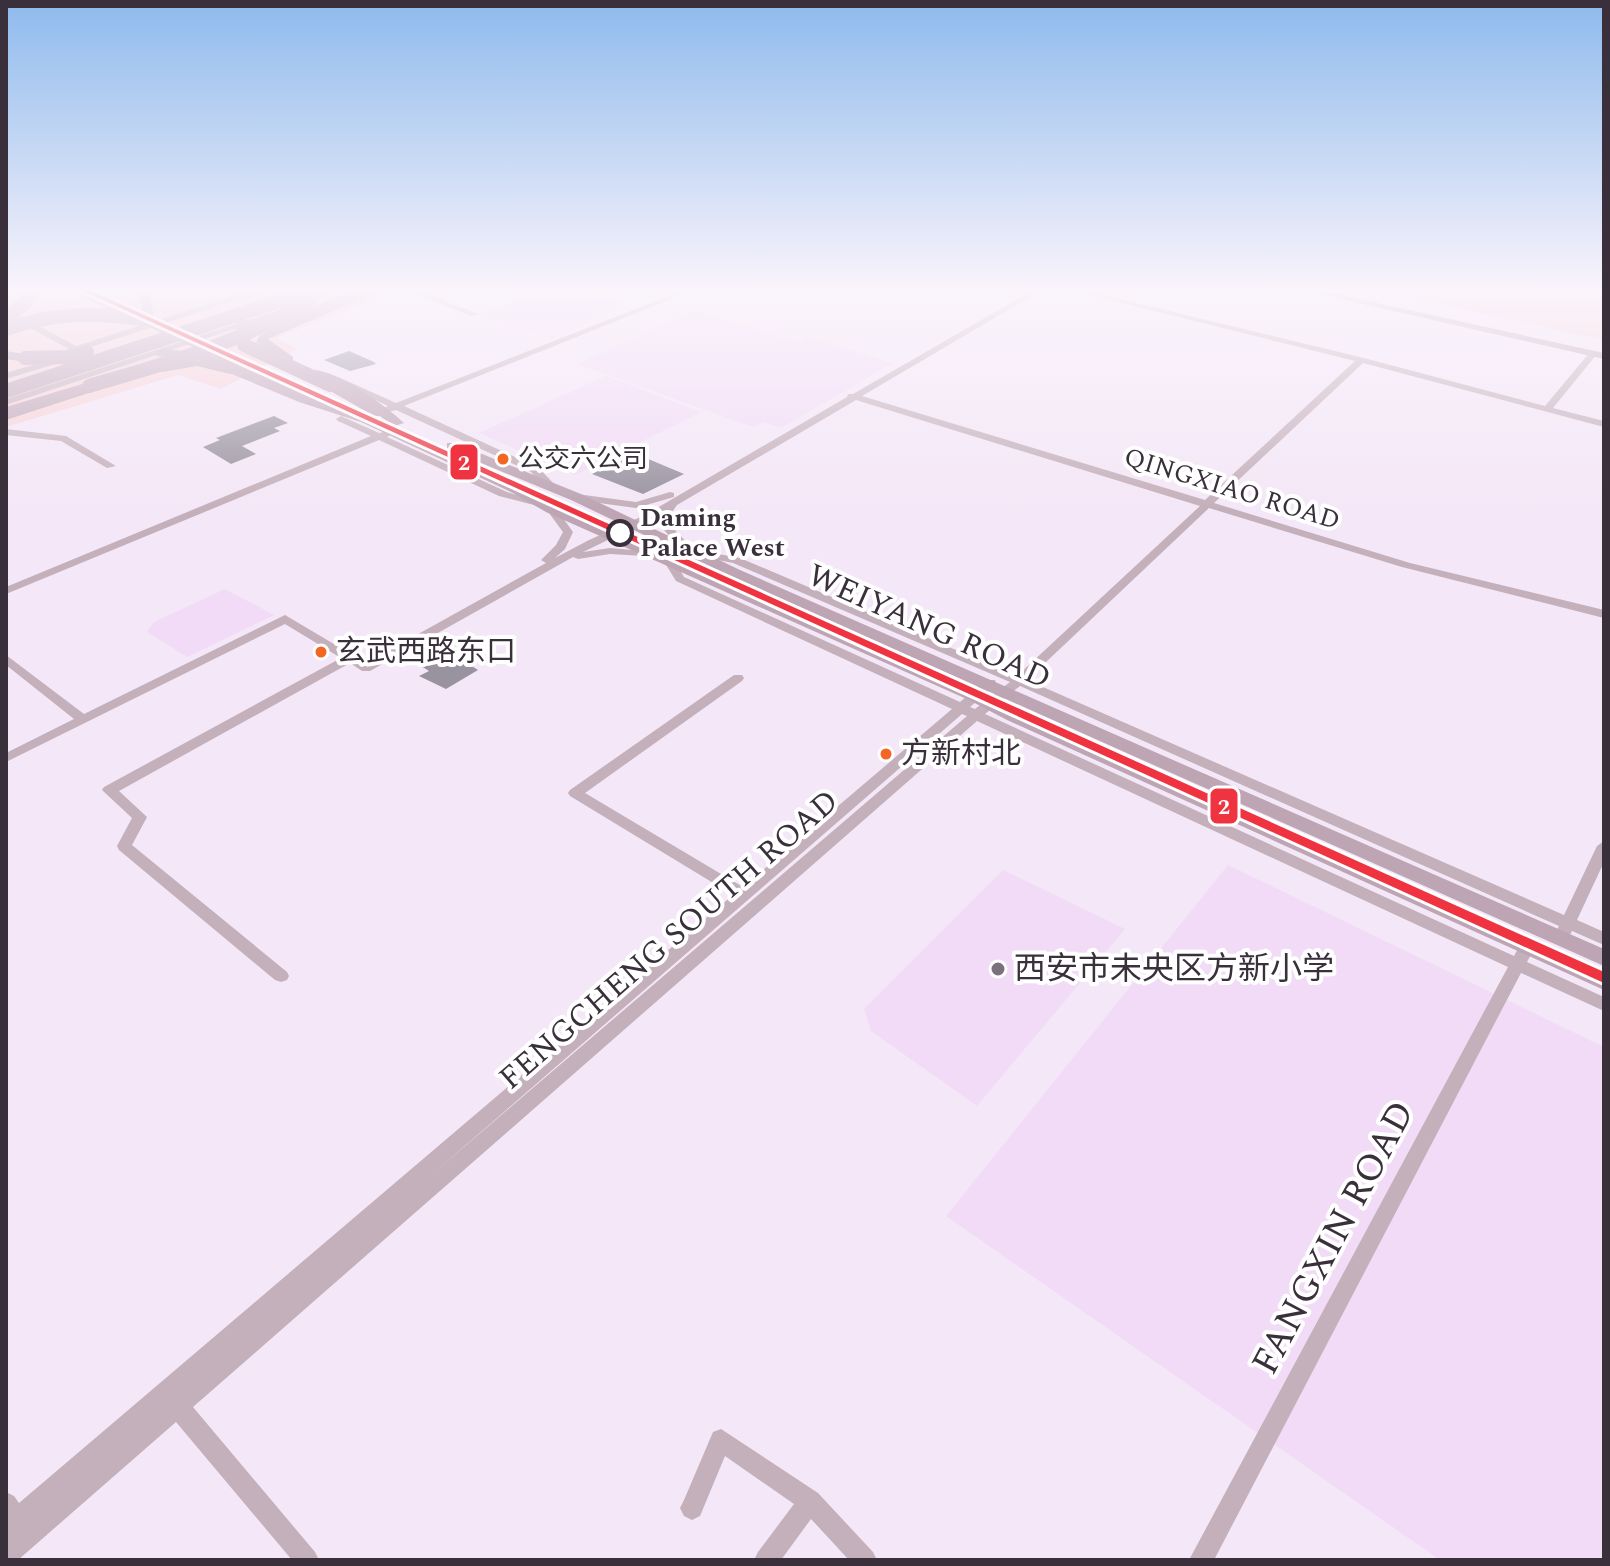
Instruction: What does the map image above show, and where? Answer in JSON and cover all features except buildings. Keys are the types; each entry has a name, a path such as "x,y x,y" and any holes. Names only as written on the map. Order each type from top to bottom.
{"highway":[{"path":"6,382 66,363"},
{"path":"6,391 90,363"},
{"path":"68,371 109,363"},
{"path":"6,382 73,381 159,363"},
{"path":"6,414 164,363"},
{"path":"221,363 300,389"},
{"path":"286,363 328,381 384,422"}],"main road":[{"path":"6,414 165,368 196,363"},
{"path":"197,363 221,367 341,419 384,422"},
{"name":"WEIYANG ROAD","path":"245,363 300,389 576,497 735,573 990,683 1014,686 1564,930 1604,958"},
{"path":"295,363 328,381"},
{"name":"WEIYANG ROAD","path":"384,422 429,455 518,490 545,506 663,557 975,706 1523,956 1604,982"}],"street":[{"path":"6,376 49,363"},
{"path":"6,402 126,363"},
{"path":"6,591 521,363"},
{"path":"628,523 670,495 853,397 908,363"},
{"path":"281,976 124,846 140,817 109,790 549,562 684,496 912,363"},
{"name":"FENGCHENG SOUTH ROAD","path":"6,1555 14,1522 745,895 975,706 1014,686 1358,363"},
{"path":"1373,363 1604,424"},
{"path":"1550,410 1591,363"},
{"name":"QINGXIAO ROAD","path":"853,397 1406,565 1604,614"},
{"path":"384,422 483,446 535,470 551,487"},
{"path":"6,432 63,438 111,466"},
{"path":"449,445 483,446"},
{"path":"576,497 636,505 670,495"},
{"path":"684,496 666,510 665,515 669,530 692,551 736,560 1014,686"},
{"path":"545,506 568,532 549,562"},
{"path":"549,562 598,552 663,557"},
{"path":"6,758 285,619 358,663"},
{"path":"6,659 83,719"},
{"path":"738,678 575,793 745,895"},
{"name":"FENGCHENG SOUTH ROAD","path":"14,1522 178,1407 975,706 990,683"},
{"path":"1604,846 1564,930 1604,939"},
{"path":"1523,956 1604,1004"},
{"name":"FANGXIN ROAD","path":"1201,1560 1523,956"},
{"path":"178,1407 307,1560"},
{"path":"692,1508 721,1440 810,1501 865,1560"},
{"path":"766,1560 810,1501"}],"shaded area":[{"path":"6,363 271,363 221,389 178,375 6,427"},
{"path":"893,363 781,428 763,422 753,427 577,364"},
{"path":"606,376 701,412 575,475 479,433"},
{"path":"225,589 274,615 187,657 147,632 154,622"},
{"path":"1228,865 1604,1047 1604,1560 1440,1560 946,1216"},
{"name":"西安市未央区方新小学","path":"1003,870 1125,929 977,1106 871,1031 864,1009"}],"transit line":[{"name":"2","path":"245,363 1604,978"}],"place":[{"name":"公交六公司","path":"503,459"},
{"name":"Daming Palace West","path":"620,533"},
{"name":"玄武西路东口","path":"321,652"},
{"name":"方新村北","path":"886,754"},
{"name":"西安市未央区方新小学","path":"998,969"}]}
